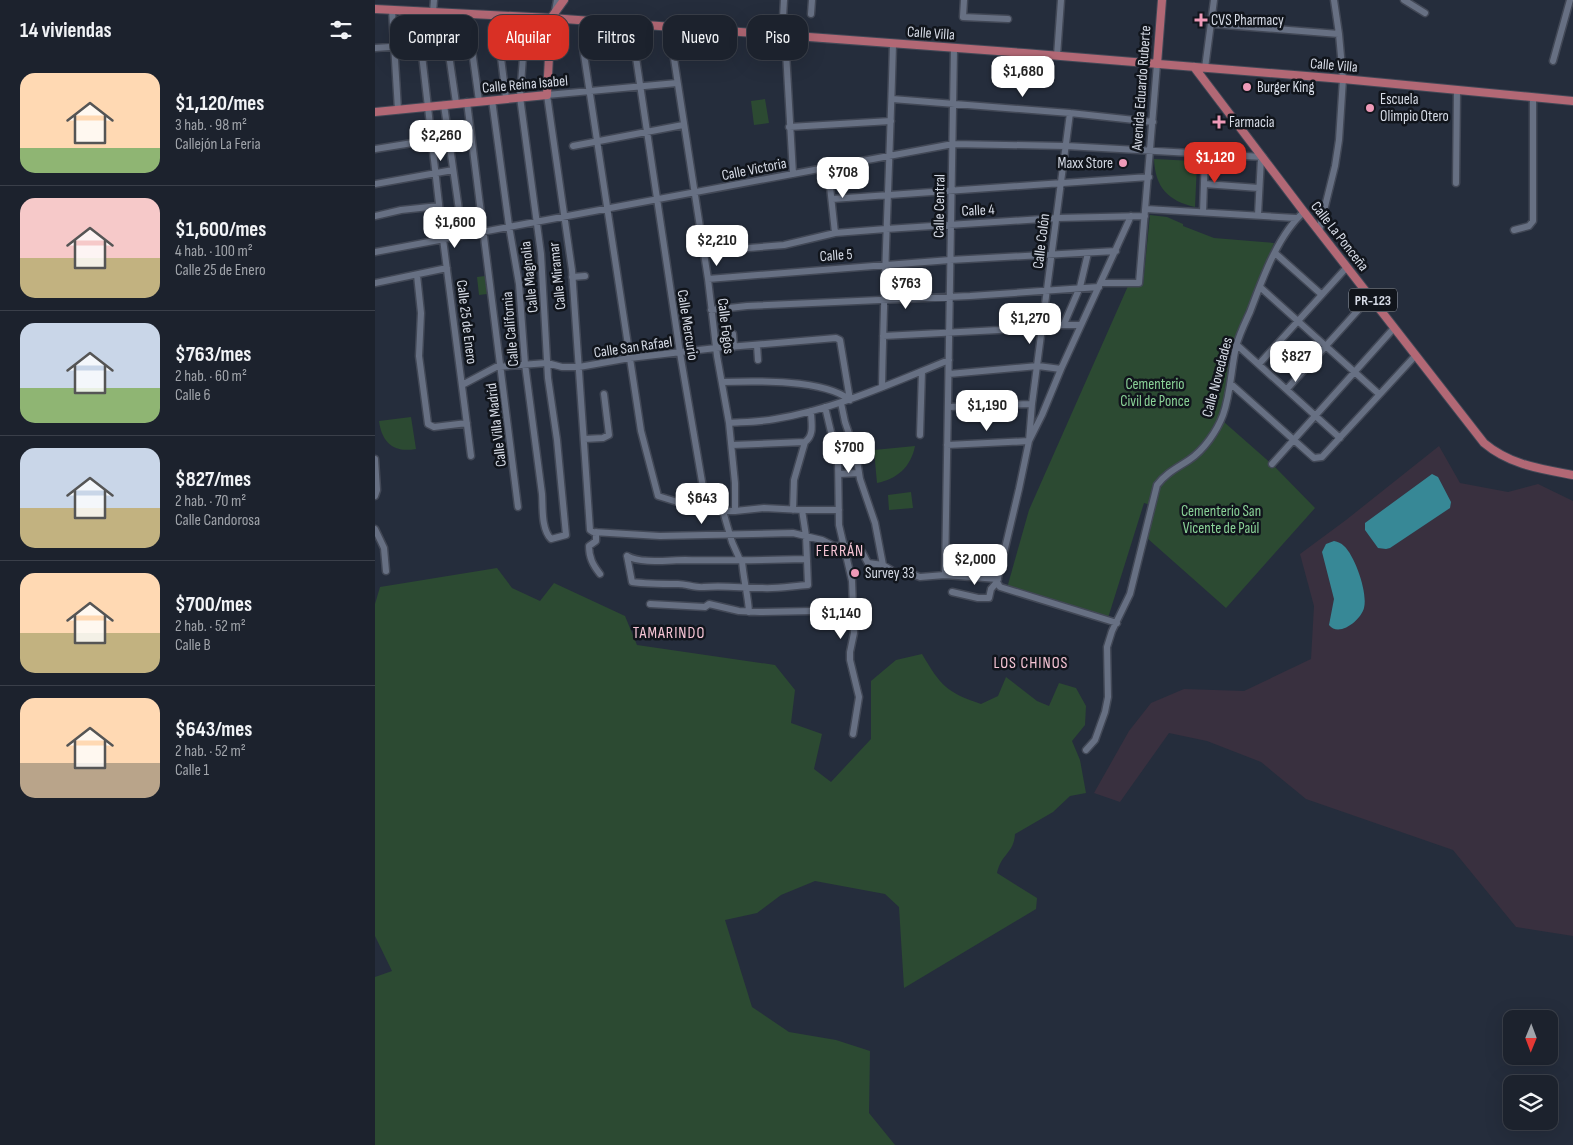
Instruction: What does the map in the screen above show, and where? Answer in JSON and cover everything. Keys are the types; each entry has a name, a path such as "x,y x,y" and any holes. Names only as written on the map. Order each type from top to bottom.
{"main road":[{"path":"553,15 564,0"},
{"name":"Avenida Eduardo Ruberte","path":"1157,64 1162,0"},
{"name":"Calle Villa","path":"375,9 488,15"},
{"name":"Calle Villa","path":"808,37 1343,79 1573,101"},
{"name":"Calle Miramar","path":"547,95 550,60"},
{"name":"Calle La Ponceña","path":"1194,67 1415,356 1485,443 1495,453 1514,462 1573,474"},
{"name":"Calle Reina Isabel","path":"375,112 547,95"}],"street":[{"path":"433,12 434,0"},
{"path":"553,15 557,0"},
{"path":"785,0 785,15"},
{"path":"811,14 812,0"},
{"path":"964,0 963,17 1008,20"},
{"path":"1057,56 1061,0"},
{"path":"1205,68 1214,0"},
{"path":"1319,231 1335,166 1339,140 1343,79 1334,0"},
{"path":"1405,0 1425,13"},
{"path":"1553,61 1570,0"},
{"path":"392,10 392,15"},
{"name":"Calle 25 de Enero","path":"417,11 417,15"},
{"path":"443,13 456,104"},
{"path":"467,14 479,101"},
{"path":"1212,24 1339,34"},
{"path":"882,387 884,265 889,194 893,44"},
{"path":"375,48 390,47"},
{"name":"Calle Central","path":"945,575 954,49"},
{"path":"395,60 398,110"},
{"name":"Calle 25 de Enero","path":"422,60 471,456"},
{"path":"501,60 505,98"},
{"name":"Calle Magnolia","path":"523,60 520,97 543,279 547,363 567,535"},
{"path":"585,60 641,431 658,496 707,511 764,508 839,510"},
{"name":"Calle Mercurio","path":"637,60 679,353 707,511"},
{"name":"Calle Fogos","path":"674,60 732,445 735,511"},
{"path":"785,60 793,174"},
{"name":"Avenida Eduardo Ruberte","path":"1100,285 1139,283 1157,64"},
{"name":"Calle Reina Isabel","path":"547,95 641,88 677,83"},
{"path":"1456,183 1457,91"},
{"name":"Calle Miramar","path":"547,95 572,277 588,516 594,531"},
{"path":"1513,230 1529,226 1533,221 1533,98"},
{"path":"892,99 1070,113 1153,122"},
{"name":"Calle California","path":"492,100 519,284 525,364 546,534 551,539 567,535"},
{"name":"Calle Villa Madrid","path":"467,102 519,507"},
{"path":"444,105 460,216"},
{"name":"Calle Colón","path":"997,580 1010,532 1029,441 1032,404 1070,113"},
{"path":"789,126 891,120"},
{"path":"573,146 683,125"},
{"path":"375,150 431,140"},
{"name":"Calle Victoria","path":"375,252 607,207 694,193 953,144 1066,146 1262,158"},
{"path":"1203,212 1205,154"},
{"path":"1258,216 1262,158"},
{"path":"828,168 833,198 835,233"},
{"path":"375,184 453,170"},
{"path":"833,198 1149,177"},
{"path":"1204,184 1259,188"},
{"path":"375,216 401,210 439,206"},
{"name":"Calle 4","path":"724,250 784,246 835,233 951,224 1131,216 1146,212 1203,212 1296,218"},
{"name":"Calle Novedades","path":"1086,750 1095,740 1105,712 1108,697 1106,651 1112,630 1130,594 1157,485 1166,474 1191,459 1212,436 1223,415 1231,384 1237,345 1260,287 1275,253 1296,218 1304,212"},
{"path":"947,445 1029,441 1131,216"},
{"name":"Calle 5","path":"708,279 950,260 1116,251"},
{"path":"1063,324 1080,287 1088,252"},
{"path":"1275,253 1321,294"},
{"path":"1259,364 1347,267"},
{"path":"375,284 447,268"},
{"path":"417,275 421,313 420,368 427,422 430,426 434,427 467,423"},
{"path":"572,277 585,276"},
{"path":"711,310 950,297 1100,285"},
{"path":"1260,287 1379,394"},
{"path":"1287,389 1371,297"},
{"path":"883,336 950,333 1043,325 1081,325"},
{"path":"1271,464 1394,328"},
{"path":"733,334 734,346"},
{"name":"Calle San Rafael","path":"462,385 491,368 501,366 547,363 562,367 579,367 630,358 716,348 839,338 850,400"},
{"path":"757,345 758,360"},
{"path":"1237,345 1340,438"},
{"path":"1231,384 1314,458 1322,457 1415,356"},
{"path":"729,423 774,419 841,403 949,360"},
{"path":"949,374 1037,366 1061,369"},
{"path":"920,435 922,371"},
{"path":"722,382 765,382 830,389 843,394 850,400"},
{"path":"584,439 609,436 604,394"},
{"path":"841,403 845,422 856,454 859,473 875,523 883,565"},
{"path":"949,407 1032,404"},
{"path":"825,407 838,461 839,526 851,572 853,591 854,633 850,660 859,697 853,734"},
{"path":"793,510 794,480 805,442 811,434 812,411"},
{"path":"732,445 805,442"},
{"path":"375,460 377,490 375,496"},
{"path":"839,474 859,473"},
{"path":"802,510 806,536 808,585 724,588 632,582 627,556 635,559 659,561 806,559"},
{"path":"723,511 730,535 741,560 749,612"},
{"path":"375,529 384,548 386,570"},
{"path":"600,574 590,560 589,546 595,541 594,531 660,536 793,533 822,540 834,546 851,546 859,550 868,564 883,565 896,573 909,573 920,577 945,575 997,580"},
{"path":"997,580 999,587 1117,623"},
{"path":"952,592 978,598 989,598 991,589 997,580"},
{"path":"650,604 705,607 709,604 749,612 812,610"}],"shaded area":[{"path":"1439,446 1460,483 1508,492 1538,484 1573,501 1573,936 1516,927 1453,850 1306,799 1261,762 1207,741 1169,733 1120,802 1094,793 1129,731 1151,703 1184,689 1244,691 1311,659 1314,606 1300,554"}],"green space":[{"path":"765,99 769,123 754,125 751,101"},
{"path":"1154,159 1194,161 1197,163 1195,207 1170,197 1160,185"},
{"name":"Cementerio Civil de Ponce","path":"1150,215 1167,217 1183,224 1183,226 1214,238 1274,243 1245,317 1229,349 1228,381 1220,414 1212,431 1191,455 1168,469 1161,476 1151,505 1144,503 1108,618 1007,588 1029,510 1128,286 1143,285"},
{"path":"485,276 487,294 479,295 477,277"},
{"path":"411,417 416,449 401,449 390,445 383,435 379,421"},
{"name":"Cementerio San Vicente de Paúl","path":"1224,422 1275,467 1315,508 1226,608 1147,538 1159,484 1171,473 1190,464 1214,437"},
{"path":"915,446 910,460 902,471 891,478 877,483 874,450"},
{"path":"911,492 913,508 889,510 888,495"},
{"path":"497,568 512,588 540,601 554,583 625,616 637,645 775,665 795,690 791,723 822,734 814,769 831,782 871,739 871,681 896,660 922,654 934,674 945,686 960,696 981,704 998,696 1006,677 1037,701 1049,706 1059,683 1076,688 1086,706 1085,725 1072,741 1080,760 1086,793 1070,796 1053,812 1015,834 1010,850 1001,862 997,873 1037,898 1036,909 904,988 899,907 885,894 815,881 781,895 757,913 725,920 752,1007 789,1032 836,1040 870,1051 869,1113 895,1145 375,1145 375,977 392,971 375,936 375,604 380,587"}],"water":[{"path":"1432,474 1438,477 1451,502 1450,508 1390,548 1378,548 1365,530 1365,523"},
{"path":"1334,541 1343,545 1352,558 1360,575 1365,601 1359,618 1349,626 1338,630 1329,625 1334,599 1322,552 1326,544"}],"place":[{"name":"CVS Pharmacy","path":"1201,20"},
{"name":"Burger King","path":"1247,87"},
{"name":"Escuela Olimpio Otero","path":"1370,108"},
{"name":"Farmacia","path":"1219,122"},
{"name":"Maxx Store","path":"1123,163"},
{"name":"Survey 33","path":"855,573"}],"district":[{"name":"FERRÁN","path":"840,550"},
{"name":"TAMARINDO","path":"669,632"},
{"name":"LOS CHINOS","path":"1031,662"}]}
